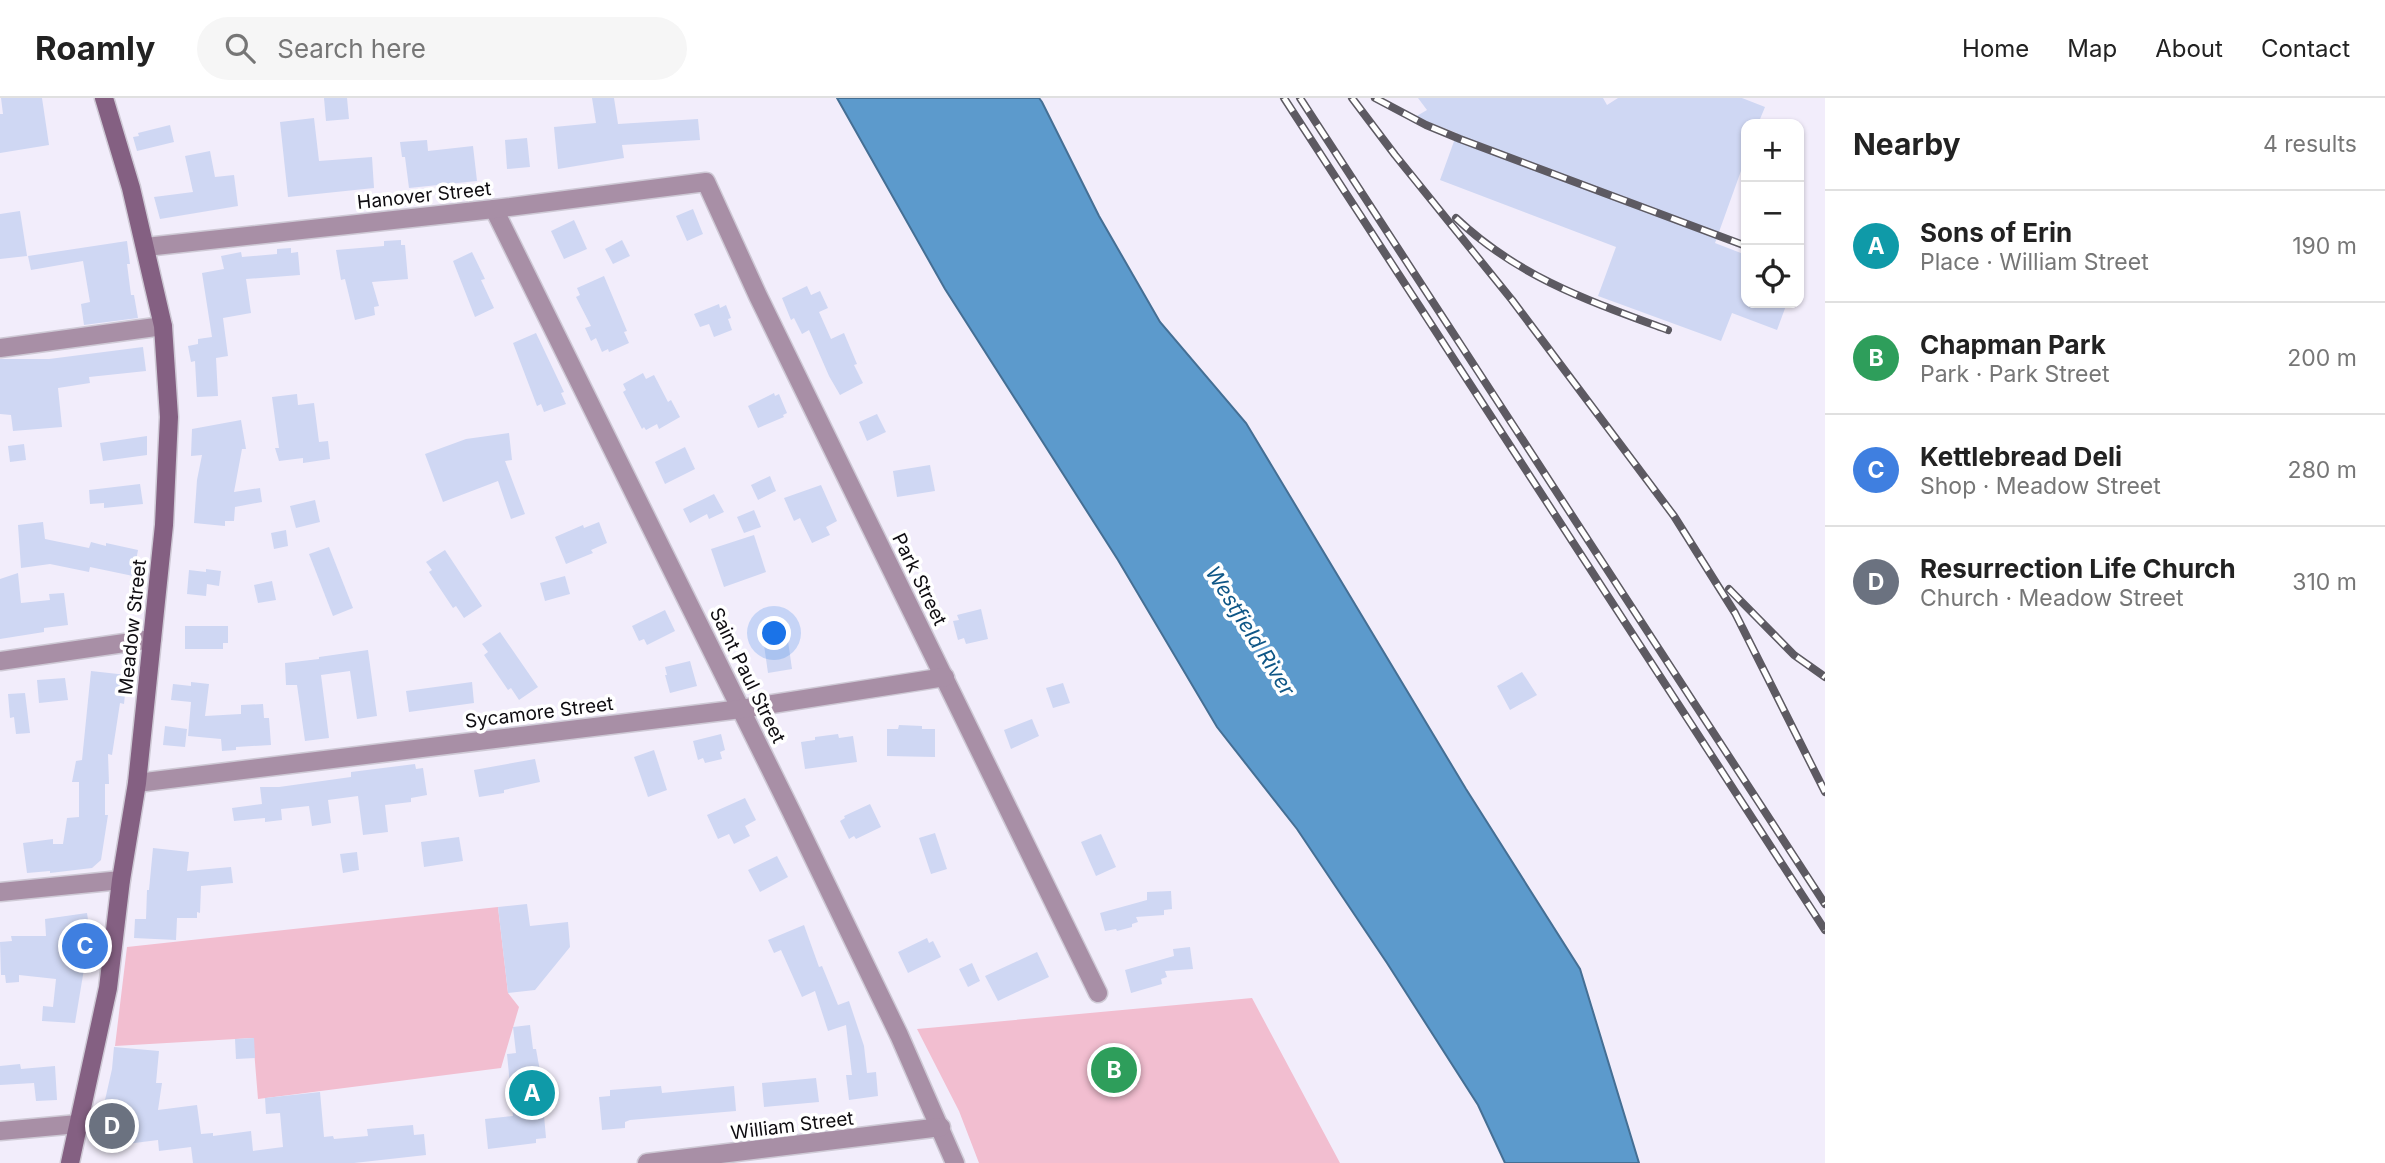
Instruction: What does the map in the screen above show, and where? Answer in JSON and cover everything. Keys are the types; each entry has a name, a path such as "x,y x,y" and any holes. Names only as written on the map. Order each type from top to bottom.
{"street":[{"name":"Meadow Street","path":"70,1163 108,988 136,783 164,525 169,417 163,326 146,247 104,98"},
{"name":"Hanover Street","path":"146,247 494,209 706,182"},
{"name":"Park Street","path":"706,182 758,296 1098,993"},
{"name":"Saint Paul Street","path":"494,209 899,1035 956,1163"},
{"path":"0,348 163,326"},
{"path":"0,661 152,639"},
{"name":"Sycamore Street","path":"136,783 741,709 946,677"},
{"path":"0,892 121,880"},
{"path":"0,1131 78,1124"},
{"name":"William Street","path":"648,1163 941,1127"}],"shaded area":[{"path":"498,907 508,993 519,1007 501,1068 258,1099 253,1038 115,1046 127,947"},
{"path":"1252,998 1340,1163 979,1163 959,1111 917,1029"}],"water":[{"name":"Westfield River","path":"837,98 1039,98 1099,216 1160,322 1246,423 1466,789 1580,969 1639,1163 1505,1163 1478,1105 1387,963 1297,829 1217,727 1118,560 945,289"}],"building":[{"path":"1,98 42,98 49,145 0,153 0,114 3,114"},
{"path":"324,98 347,98 349,119 326,121"},
{"path":"592,98 614,98 618,124 698,119 700,140 622,145 624,158 558,169 554,127 596,123"},
{"path":"1418,98 1603,98 1607,105 1618,98 1742,98 1765,107 1760,119 1741,119 1741,171 1715,243 1741,253 1741,308 1785,308 1777,330 1732,313 1721,341 1598,296 1616,247 1440,180 1457,133 1415,117 1427,110"},
{"path":"314,118 319,161 372,157 374,188 288,197 280,122"},
{"path":"170,125 174,142 137,151 133,137 139,136 138,133"},
{"path":"527,138 530,167 507,169 505,140"},
{"path":"427,140 428,151 473,146 477,181 409,188 400,142"},
{"path":"210,151 215,177 234,175 238,206 160,219 154,197 193,192 185,156"},
{"path":"693,209 703,234 687,241 676,216"},
{"path":"20,211 27,256 0,259 0,214"},
{"path":"574,220 587,249 564,259 551,231"},
{"path":"401,240 401,245 405,245 408,279 372,282 379,306 374,307 375,315 355,320 345,279 341,280 336,250 384,246 384,241"},
{"path":"622,240 630,256 613,264 605,249"},
{"path":"127,241 131,295 134,295 138,318 84,325 81,304 90,302 83,261 31,270 28,256"},
{"path":"291,248 291,253 298,252 300,275 246,279 251,313 223,318 228,356 216,358 218,396 197,397 195,361 191,362 188,346 198,344 198,339 212,337 202,273 224,269 221,256 241,252 242,257 277,254 277,249"},
{"path":"472,252 485,279 481,280 494,308 475,317 453,261"},
{"path":"604,276 627,331 624,332 629,343 609,352 608,349 602,352 596,338 591,341 585,328 591,326 576,297 580,295 577,288"},
{"path":"807,286 811,295 820,291 828,308 819,312 831,339 844,333 863,383 840,395 809,330 802,334 794,318 791,320 782,298"},
{"path":"719,304 720,308 726,305 732,330 714,337 709,324 700,327 694,314"},
{"path":"536,333 564,392 561,393 566,404 544,412 541,404 537,406 513,343"},
{"path":"143,347 146,371 89,377 90,383 58,388 62,427 13,431 11,415 0,414 0,359 49,359"},
{"path":"643,373 646,379 654,375 668,402 671,400 680,417 659,429 657,424 646,430 644,427 642,429 623,392 626,390 623,384"},
{"path":"774,393 775,396 779,394 787,413 784,417 758,428 748,406"},
{"path":"297,394 298,405 314,403 319,442 328,441 330,459 303,463 303,458 279,461 275,448 279,448 272,397"},
{"path":"877,414 886,432 867,441 859,422"},
{"path":"241,420 246,449 242,449 234,492 260,488 262,502 235,507 234,521 225,521 225,526 194,523 202,455 191,456 192,429"},
{"path":"509,433 512,460 505,461 525,514 511,519 498,481 443,502 425,454 466,439"},
{"path":"147,436 147,455 103,461 100,443"},
{"path":"24,444 26,460 10,462 8,446"},
{"path":"685,447 695,469 665,484 655,462"},
{"path":"930,465 935,491 897,497 893,471"},
{"path":"770,476 776,491 758,500 751,485"},
{"path":"140,484 143,504 104,508 104,503 90,504 89,490"},
{"path":"821,485 837,521 826,527 830,535 812,543 800,518 794,521 784,498"},
{"path":"714,494 724,512 709,519 707,514 690,523 683,509"},
{"path":"315,500 320,522 296,528 290,506"},
{"path":"754,510 761,527 744,533 737,517"},
{"path":"43,522 45,539 89,548 91,542 138,550 133,576 90,567 89,572 50,564 21,568 18,525"},
{"path":"599,522 607,543 591,550 593,553 566,564 555,537 583,525 584,528"},
{"path":"286,530 288,546 274,549 271,533"},
{"path":"754,535 766,572 724,587 711,549"},
{"path":"329,547 353,608 333,616 309,554"},
{"path":"445,550 482,606 464,618 456,606 453,608 429,572 432,570 426,562"},
{"path":"206,569 221,571 219,586 207,584 206,596 187,594 189,570 206,572"},
{"path":"18,573 21,603 50,600 49,594 64,593 68,625 0,639 0,579"},
{"path":"565,576 570,594 545,601 540,583"},
{"path":"272,581 276,600 258,603 254,585"},
{"path":"981,609 988,639 966,644 964,638 958,640 953,621 959,620 957,615"},
{"path":"665,610 675,631 647,645 644,639 639,641 632,626"},
{"path":"185,626 228,626 228,643 223,643 223,649 185,649"},
{"path":"500,632 538,687 519,700 511,688 508,690 484,655 488,652 482,644"},
{"path":"788,641 792,669 768,673 764,645"},
{"path":"368,650 377,716 357,719 350,671 321,675 329,738 305,741 297,685 286,685 285,663"},
{"path":"690,661 697,686 670,693 665,667"},
{"path":"91,671 127,675 124,704 120,703 112,755 108,754 109,784 105,784 105,815 108,815 101,860 92,868 27,873 23,843 53,839 53,844 63,844 67,818 79,817 79,782 72,782 76,761 82,760"},
{"path":"1522,672 1537,695 1510,710 1497,686"},
{"path":"65,678 68,700 39,703 37,680"},
{"path":"191,682 209,684 205,716 241,714 241,705 263,704 264,718 269,718 271,745 236,747 236,750 222,751 221,739 188,736 191,702 171,700 173,684 191,686"},
{"path":"472,682 474,703 409,712 406,691"},
{"path":"1063,683 1070,703 1053,708 1046,688"},
{"path":"25,693 30,733 16,734 14,717 10,718 8,694"},
{"path":"1032,719 1039,736 1011,749 1004,730"},
{"path":"899,725 935,729 935,757 887,756 887,729 898,729"},
{"path":"165,726 187,729 185,747 163,745"},
{"path":"721,734 725,750 720,752 722,759 705,763 703,758 698,760 693,741"},
{"path":"838,734 839,738 853,736 857,762 805,769 801,742"},
{"path":"654,750 667,790 648,797 634,757"},
{"path":"535,759 540,782 479,797 474,770"},
{"path":"415,764 416,769 423,768 427,795 411,798 411,802 385,805 388,832 363,835 358,796 328,800 331,823 312,826 309,806 281,809 282,820 265,822 265,818 234,821 232,808 262,804 260,787 351,777 351,772"},
{"path":"745,798 756,820 745,826 750,836 734,844 729,834 718,839 707,815"},
{"path":"870,804 881,827 856,839 854,836 849,839 840,821 844,816"},
{"path":"935,833 947,869 931,874 919,838"},
{"path":"1101,834 1116,867 1096,876 1081,842"},
{"path":"459,837 463,861 424,867 421,842"},
{"path":"153,848 189,852 187,871 231,867 233,883 201,886 200,913 197,912 197,918 177,918 176,940 134,938 135,919 146,919"},
{"path":"357,852 359,870 343,873 340,854"},
{"path":"777,856 788,877 760,892 748,870"},
{"path":"1171,891 1172,909 1164,910 1164,915 1136,917 1138,922 1132,924 1132,927 1105,931 1100,913 1147,900 1147,892"},
{"path":"527,904 530,926 568,922 570,947 535,990 508,993 498,907"},
{"path":"87,913 90,933 75,1023 42,1021 43,1006 53,1007 56,979 19,975 19,982 6,983 5,975 1,975 0,942 12,941 11,936 46,936 45,919"},
{"path":"804,925 819,967 822,966 838,1005 849,1001 864,1046 867,1073 876,1072 878,1096 849,1100 846,1075 852,1075 846,1025 828,1031 815,991 802,997 781,950 774,953 768,940"},
{"path":"927,938 929,943 933,941 941,957 908,973 898,952"},
{"path":"1190,947 1193,969 1165,971 1167,977 1161,979 1162,984 1131,993 1125,970 1174,956 1173,949"},
{"path":"1037,952 1049,977 998,1001 985,976"},
{"path":"972,963 980,981 968,987 959,969"},
{"path":"530,1025 542,1082 553,1081 555,1103 543,1104 546,1138 536,1139 536,1143 488,1149 485,1119 513,1116 507,1054 516,1053 513,1027"},
{"path":"254,1038 255,1058 236,1059 235,1039"},
{"path":"114,1047 159,1051 156,1083 162,1083 158,1110 197,1105 201,1134 213,1133 213,1136 251,1131 253,1151 283,1147 280,1113 266,1114 265,1098 320,1092 324,1137 333,1136 334,1139 368,1136 367,1129 413,1125 414,1135 424,1134 426,1155 354,1163 193,1163 191,1147 159,1151 158,1140 111,1146 105,1100"},
{"path":"20,1064 21,1069 55,1066 57,1100 36,1101 34,1083 0,1085 0,1066"},
{"path":"816,1078 819,1102 764,1107 762,1083"},
{"path":"661,1086 662,1093 734,1086 736,1111 630,1120 625,1122 625,1128 602,1130 599,1097 610,1096 610,1090"}],"railway":[{"path":"1284,98 1825,930"},
{"path":"1300,98 1825,904"},
{"path":"1352,98 1512,300 1674,516 1735,613 1825,792"},
{"path":"1375,98 1426,125 1460,139 1743,245"},
{"path":"1456,218 1480,239 1529,272 1610,309 1668,330"},
{"path":"1729,589 1794,655 1825,677"}],"place":[{"name":"Kettlebread Deli","path":"85,946"},
{"name":"Chapman Park","path":"1114,1070"},
{"name":"Sons of Erin","path":"532,1093"},
{"name":"Resurrection Life Church","path":"112,1126"}]}
